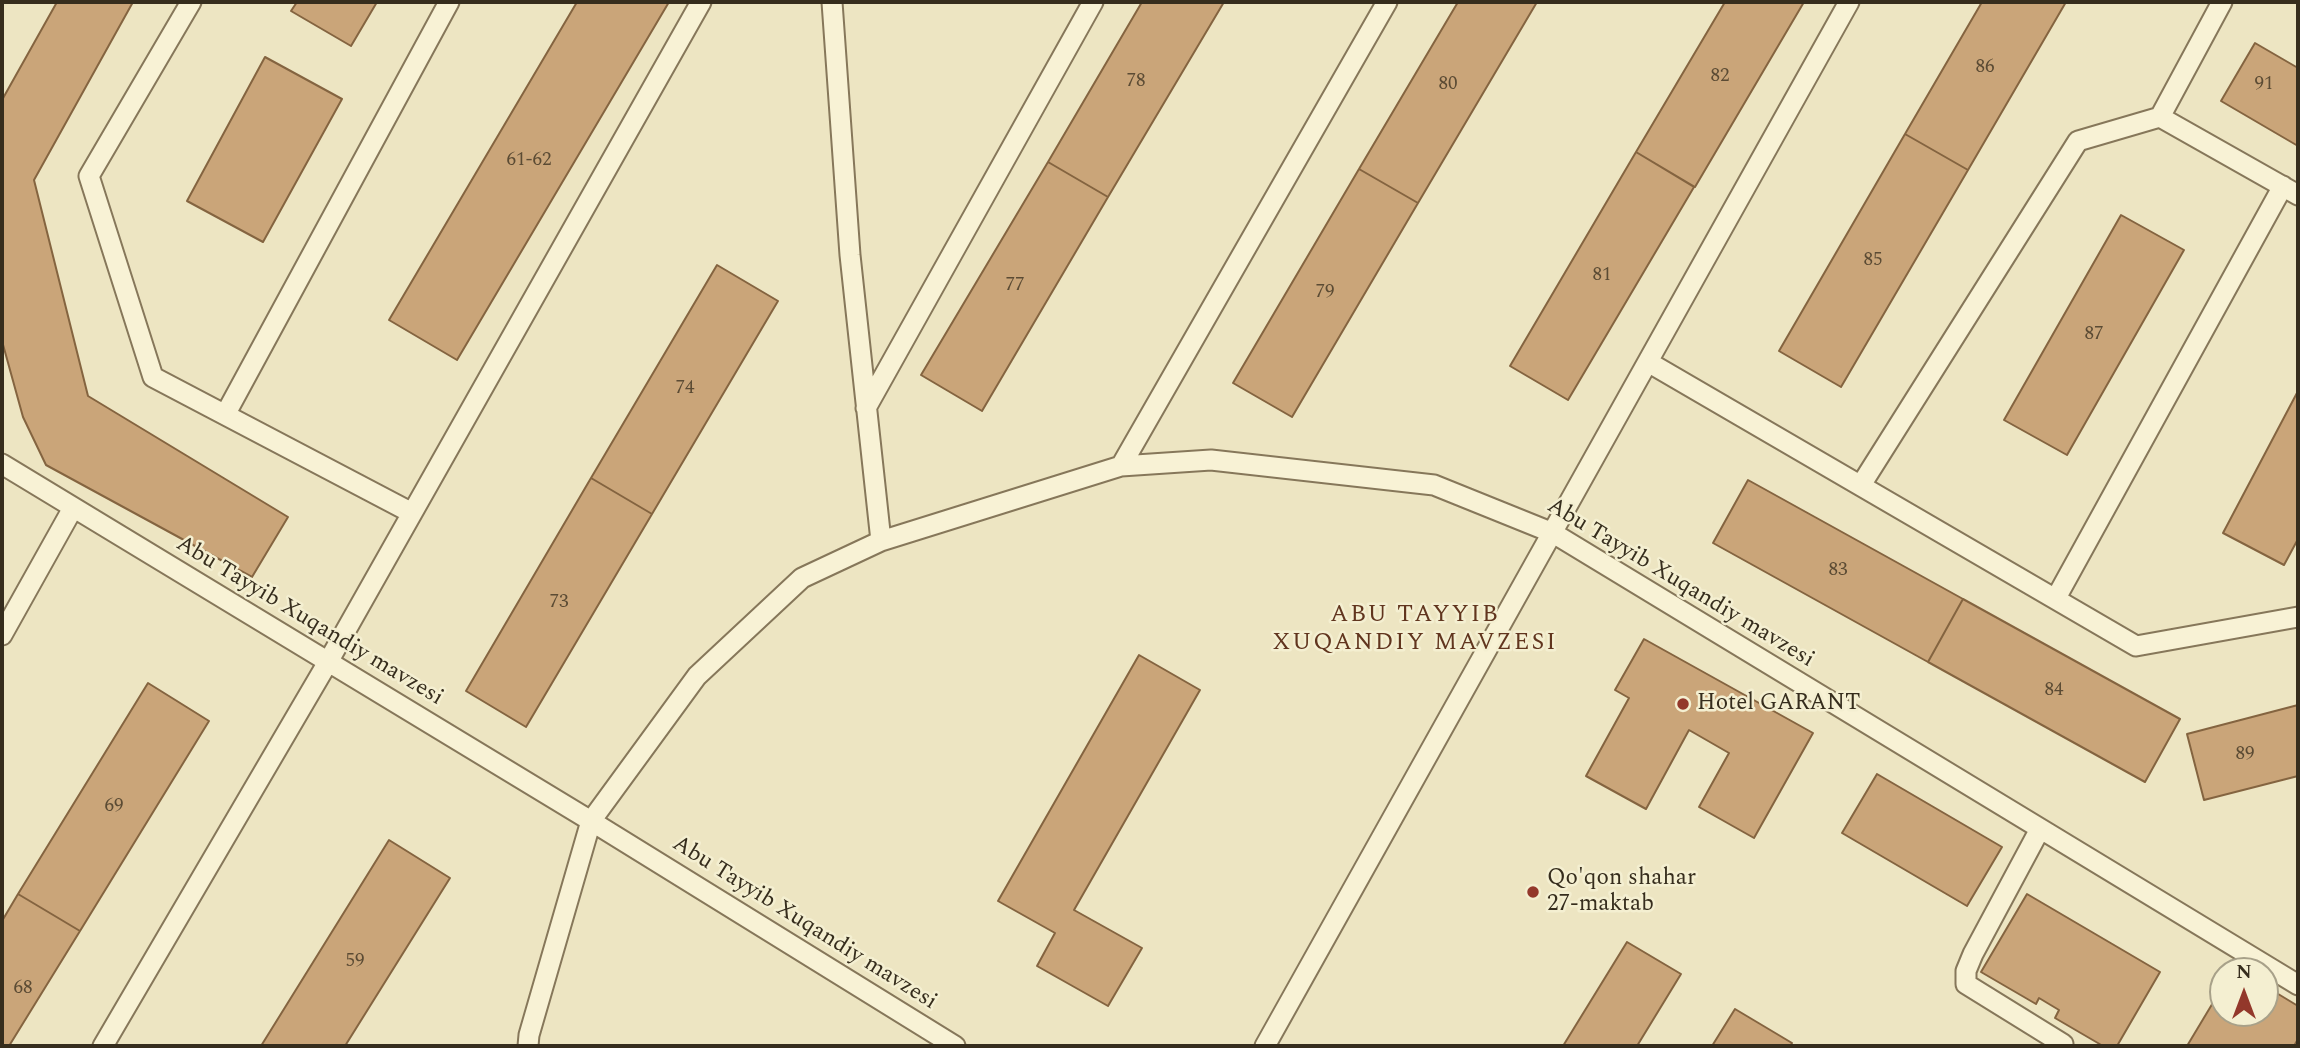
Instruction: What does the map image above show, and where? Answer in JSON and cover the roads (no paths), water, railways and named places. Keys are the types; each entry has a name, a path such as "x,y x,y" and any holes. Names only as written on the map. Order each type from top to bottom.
{"lane":[{"path":"191,2 89,176 153,377 412,513"},
{"path":"225,415 449,2"},
{"path":"103,1046 328,662 701,2"},
{"path":"832,2 850,255 881,541"},
{"path":"866,408 1093,2"},
{"path":"1121,466 1387,2"},
{"path":"1265,1046 1849,2"},
{"path":"1861,485 2078,141 2160,117 2222,2"},
{"path":"2056,598 2291,190 2160,117"},
{"path":"1648,362 2136,646 2298,617"},
{"name":"Abu Tayyib Xuqandiy mavzesi","path":"528,1046 528,1035 592,821 697,677 802,578 881,541 1121,466 1211,460 1434,485 1553,533 2298,985"},
{"name":"Abu Tayyib Xuqandiy mavzesi","path":"2,464 592,821 955,1046"},
{"path":"2,635 73,508"},
{"path":"2040,829 1972,954 1966,971 1966,984 2063,1044"}],"place":[{"name":"Hotel GARANT","path":"1683,704"},
{"name":"Qo'qon shahar 27-maktab","path":"1533,892"}],"district":[{"name":"ABU TAYYIB XUQANDIY MAVZESI","path":"1415,630"}]}
